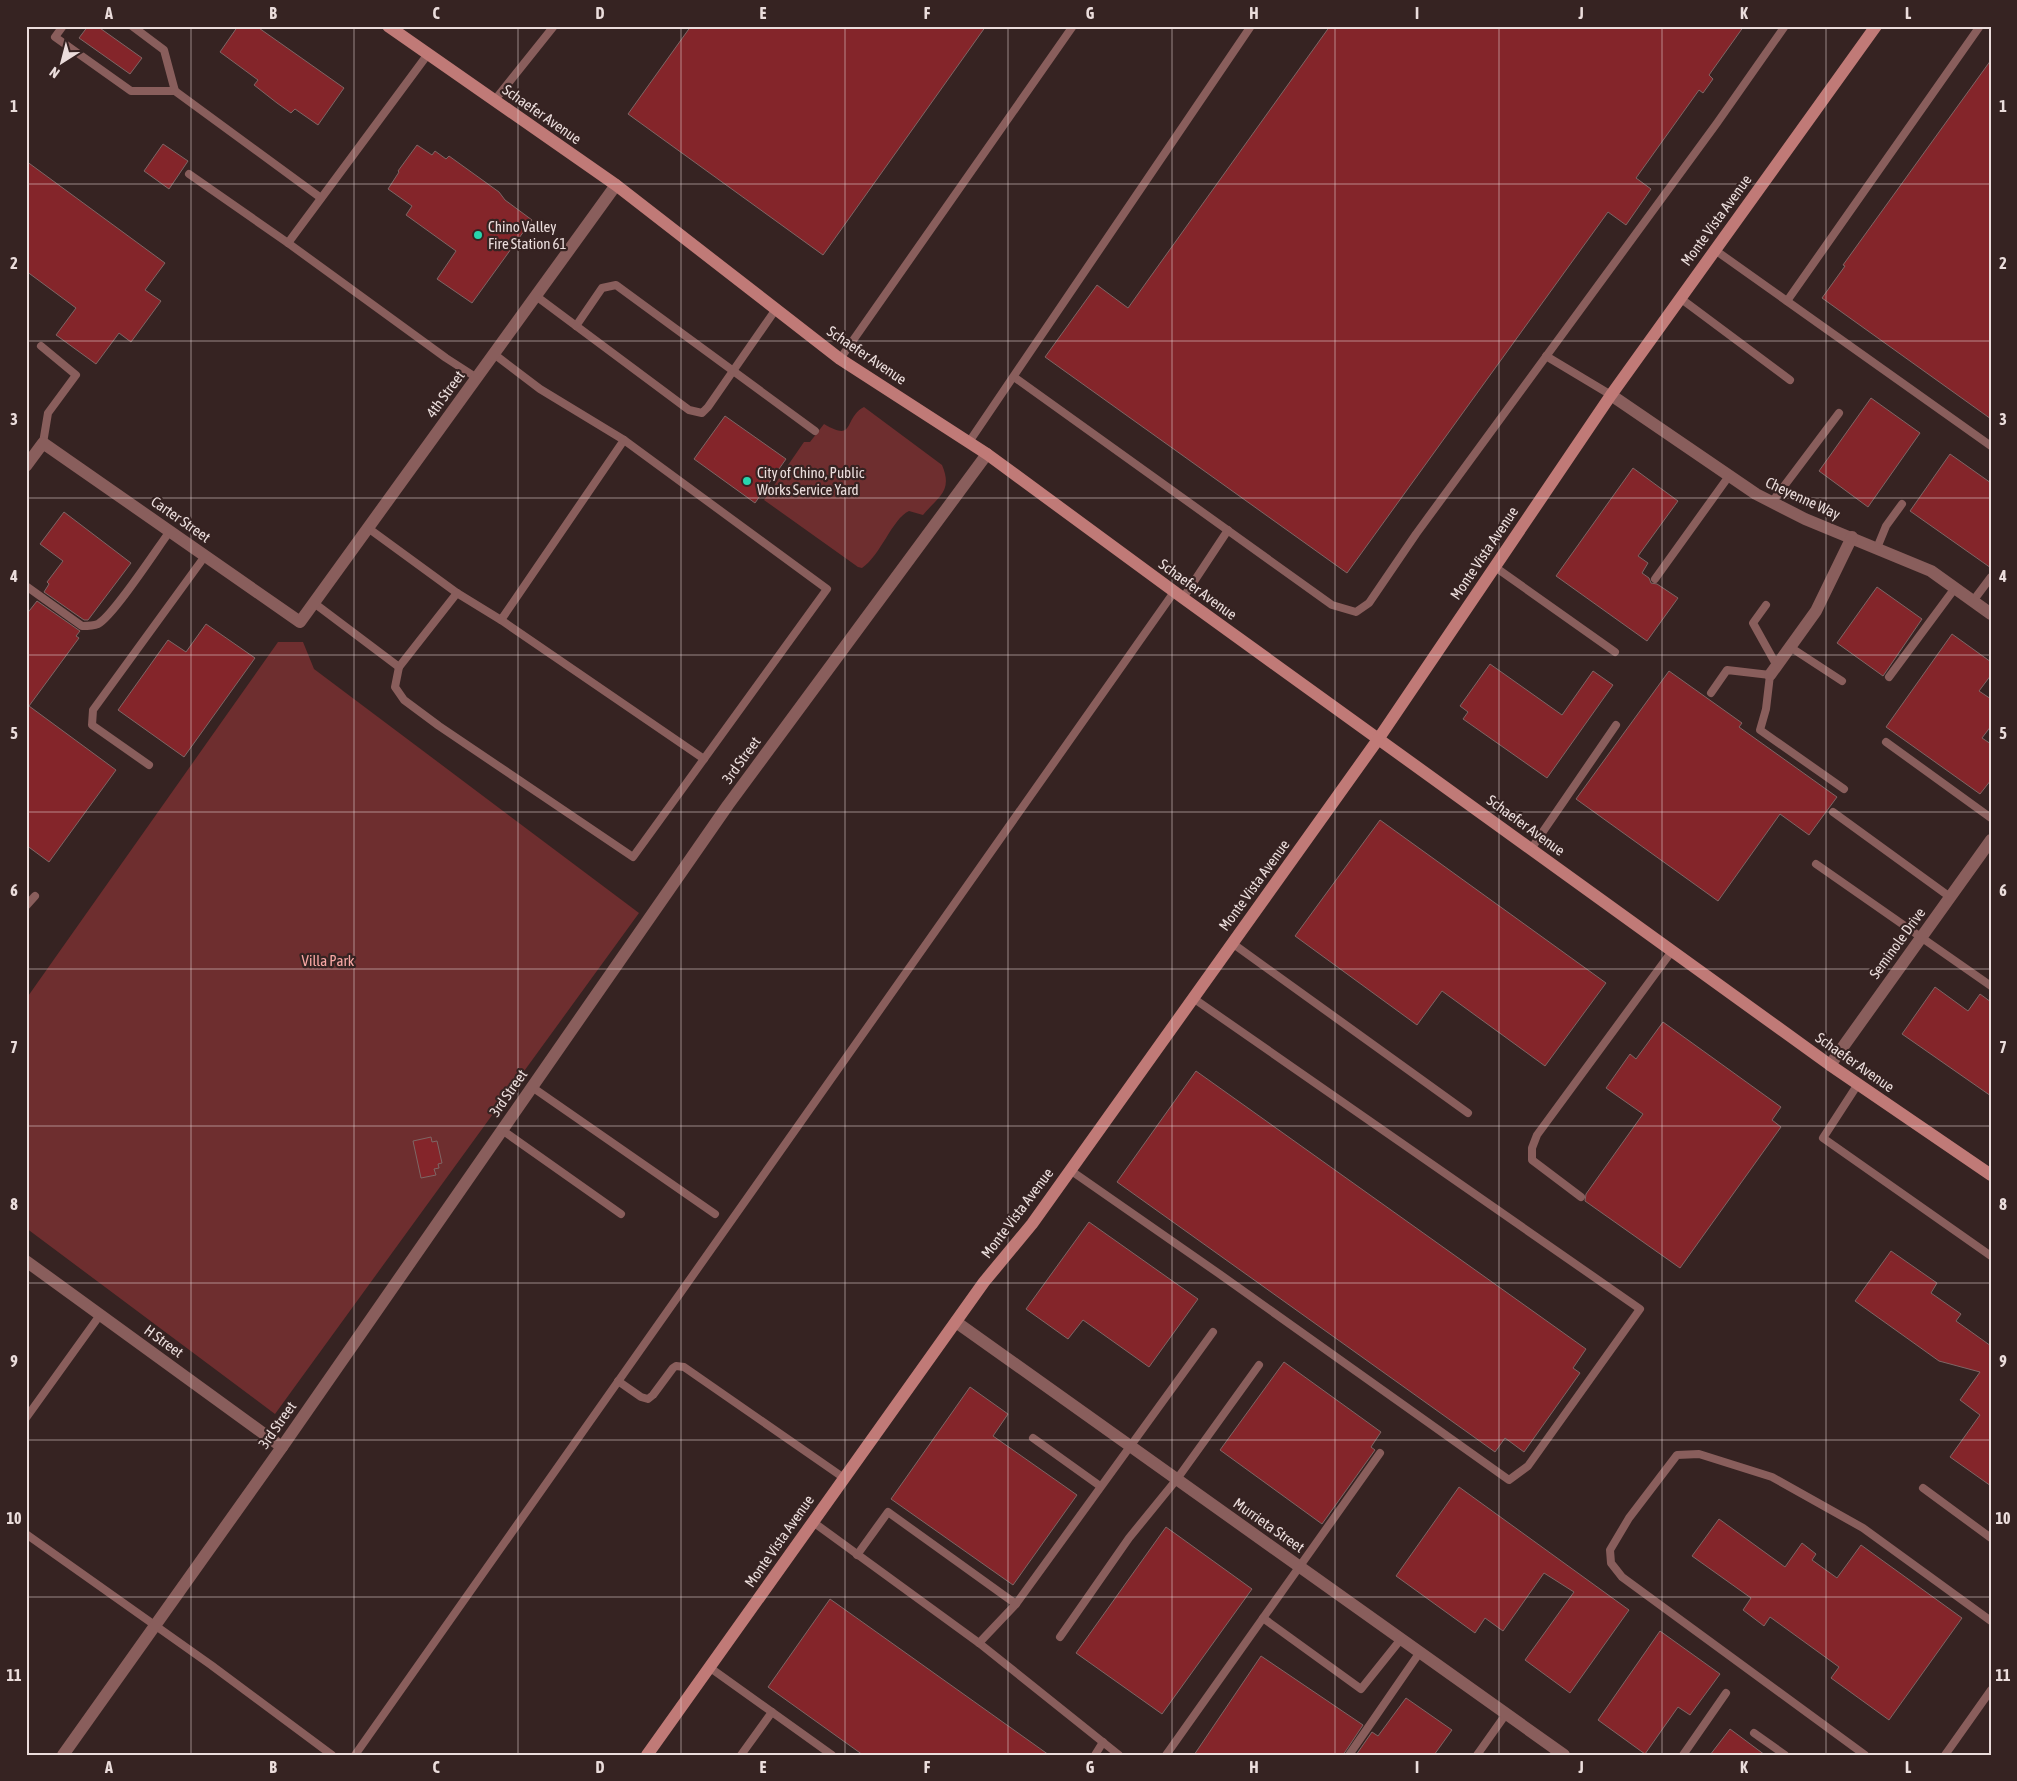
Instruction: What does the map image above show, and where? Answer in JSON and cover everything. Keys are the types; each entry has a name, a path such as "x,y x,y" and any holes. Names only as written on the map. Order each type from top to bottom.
{"street":[{"name":"Schaefer Avenue","path":"388,26 616,185 840,359 987,454 1178,595 1379,738 1830,1065 1991,1175"},
{"name":"Monte Vista Avenue","path":"647,1755 984,1282 1032,1224 1379,738 1611,395 1876,26"},
{"name":"4th Street","path":"300,622 616,185"},
{"name":"Cheyenne Way","path":"1611,395 1756,494 1805,519 1931,571 1991,614"},
{"path":"27,462 43,443"},
{"name":"Carter Street","path":"43,443 300,622"},
{"name":"3rd Street","path":"63,1755 282,1447 728,805 987,454"},
{"path":"1773,671 1816,611 1852,537"},
{"name":"Seminole Drive","path":"1830,1065 1991,840"},
{"name":"H Street","path":"26,1261 282,1447"},
{"name":"Murrieta Street","path":"956,1322 1564,1755"}],"lane":[{"path":"63,26 55,37 131,91 174,91 321,198"},
{"path":"132,26 164,50 174,91"},
{"path":"494,101 554,26"},
{"path":"840,359 1073,26"},
{"path":"969,442 1251,26"},
{"path":"1014,377 1332,605 1356,612 1369,603 1416,534 1717,124 1785,26"},
{"path":"1786,301 1980,26"},
{"path":"288,243 428,54"},
{"path":"189,174 288,243 446,358 477,378"},
{"path":"1715,250 1991,446"},
{"path":"576,326 602,288 616,285 815,432"},
{"path":"536,296 689,410 702,413 776,309"},
{"path":"1680,298 1790,380"},
{"path":"41,346 76,375 48,413 43,443"},
{"path":"457,593 399,667 395,687 404,700 439,726 633,857 827,589 624,440 540,389 494,354"},
{"path":"1546,356 1611,395"},
{"path":"1772,502 1839,413"},
{"path":"501,620 624,440"},
{"path":"1655,579 1729,476"},
{"path":"1877,548 1886,526 1902,504"},
{"path":"368,528 457,593 501,620 704,758"},
{"path":"354,1755 1178,595 1228,530"},
{"path":"26,586 82,626 92,626 99,623 113,609 170,531"},
{"path":"149,765 92,725 92,710 205,556"},
{"path":"1494,567 1615,652"},
{"path":"1973,601 1991,576"},
{"path":"1889,677 1955,588"},
{"path":"314,603 399,667"},
{"path":"1766,605 1754,623 1773,671 1760,730 1844,789"},
{"path":"1790,647 1842,681"},
{"path":"1711,693 1727,670 1773,671"},
{"path":"1531,849 1616,725"},
{"path":"1886,742 1991,818"},
{"path":"1833,812 1950,897"},
{"path":"1816,864 1991,986"},
{"path":"26,906 35,896"},
{"path":"1232,943 1468,1114"},
{"path":"1582,1197 1532,1160 1537,1135 1672,951"},
{"path":"1070,1170 1509,1480 1528,1466 1640,1309 1193,998"},
{"path":"1858,1084 1823,1138 1991,1256"},
{"path":"532,1087 715,1214"},
{"path":"502,1130 621,1214"},
{"path":"26,1418 100,1315"},
{"path":"979,1643 1016,1604 1213,1332"},
{"path":"1060,1637 1129,1538 1176,1479 1259,1365"},
{"path":"618,1381 640,1397 648,1399 653,1396 676,1366 684,1367 844,1478"},
{"path":"1033,1438 1100,1486"},
{"path":"1166,1755 1380,1453"},
{"path":"1866,1755 1622,1577 1612,1563 1610,1550 1624,1526 1678,1455 1698,1454 1772,1477 1863,1528 1991,1621"},
{"path":"1923,1488 1991,1538"},
{"path":"857,1555 888,1512 1016,1604"},
{"path":"813,1522 979,1643 1119,1755"},
{"path":"26,1534 332,1755"},
{"path":"1263,1618 1361,1689 1400,1638"},
{"path":"1349,1755 1420,1652"},
{"path":"709,1668 832,1755"},
{"path":"1945,1755 1991,1690"},
{"path":"1683,1755 1726,1693"},
{"path":"741,1755 772,1712"},
{"path":"1477,1755 1506,1714"},
{"path":"1754,1733 1785,1755"},
{"path":"1095,1755 1103,1742"}],"green space":[{"path":"864,407 942,465 946,481 943,493 923,515 909,511 897,521 875,555 862,568 764,500 804,442 810,442 824,424 841,431 845,430 853,417"},
{"name":"Villa Park","path":"278,642 303,642 314,669 639,913 275,1414 26,1228 26,999"}],"building":[{"path":"88,26 97,26 142,58 130,74 79,38"},
{"path":"238,26 256,26 344,88 318,125 295,109 291,113 277,103 254,85 258,80 220,52"},
{"path":"691,26 986,26 823,255 628,114"},
{"path":"1330,26 1744,26 1709,75 1713,79 1703,93 1699,90 1636,178 1651,189 1626,225 1608,212 1347,573 1045,357 1097,285 1128,308"},
{"path":"1991,60 1991,419 1822,298 1845,266 1843,265"},
{"path":"163,144 188,161 169,189 144,171"},
{"name":"Chino Valley Fire Station 61","path":"417,145 432,155 435,151 446,159 449,156 499,192 505,200 532,220 472,303 437,279 456,251 406,215 412,206 388,189 398,171"},
{"path":"26,161 165,263 145,290 161,301 131,342 119,333 96,364 56,335 76,308 26,271"},
{"path":"1871,398 1920,433 1868,507 1819,471"},
{"name":"City of Chino, Public Works Service Yard","path":"725,416 786,459 755,503 694,459"},
{"path":"1950,454 1991,483 1991,568 1910,511"},
{"path":"1633,468 1678,501 1638,556 1648,563 1642,573 1649,578 1651,583 1657,584 1678,598 1647,641 1556,576"},
{"path":"64,512 131,563 88,620 84,620 44,592 49,584 47,582 63,561 40,544"},
{"path":"1877,587 1922,619 1883,676 1837,643"},
{"path":"37,601 80,631 76,636 79,638 29,706 116,770 49,862 26,845 26,615"},
{"path":"206,624 255,658 184,757 118,710 168,640 186,652"},
{"path":"1952,634 1991,662 1991,675 1979,691 1991,699 1991,726 1982,738 1991,744 1991,780 1980,794 1886,727"},
{"path":"1490,664 1562,715 1593,671 1613,685 1547,778 1463,719 1468,712 1460,706"},
{"path":"1669,671 1742,723 1739,727 1837,797 1809,835 1780,814 1718,901 1576,799"},
{"path":"1380,820 1606,983 1545,1066 1442,991 1417,1025 1295,936"},
{"path":"1935,987 1968,1011 1980,994 1991,1002 1991,1096 1902,1034"},
{"path":"1663,1022 1781,1107 1772,1120 1781,1127 1680,1268 1585,1201 1586,1194 1643,1114 1606,1088 1630,1054 1636,1059"},
{"path":"1196,1071 1586,1349 1573,1368 1580,1373 1524,1452 1505,1438 1495,1452 1117,1182"},
{"path":"431,1137 432,1142 437,1141 442,1163 438,1164 439,1168 434,1169 436,1175 421,1178 413,1141"},
{"path":"1089,1222 1198,1299 1149,1367 1083,1320 1068,1339 1026,1309"},
{"path":"1891,1251 1937,1283 1931,1293 1961,1314 1956,1321 1991,1346 1991,1486 1950,1457 1980,1415 1960,1400 1980,1372 1939,1361 1855,1301"},
{"path":"1284,1362 1381,1432 1371,1447 1375,1450 1322,1524 1220,1450"},
{"path":"970,1387 1008,1414 993,1436 1077,1495 1013,1585 891,1499"},
{"path":"1459,1487 1629,1610 1570,1693 1525,1660 1574,1592 1544,1573 1503,1631 1485,1618 1475,1633 1396,1576"},
{"path":"1719,1519 1785,1567 1802,1543 1816,1554 1812,1560 1837,1578 1861,1545 1962,1618 1889,1720 1831,1678 1839,1667 1770,1617 1764,1626 1743,1610 1751,1598 1692,1556"},
{"path":"1166,1527 1252,1589 1162,1714 1076,1653"},
{"path":"830,1599 1049,1755 863,1755 768,1687"},
{"path":"1660,1631 1720,1674 1690,1715 1678,1707 1645,1754 1598,1720"},
{"path":"1261,1656 1363,1725 1343,1755 1194,1755"},
{"path":"1406,1698 1452,1730 1434,1755 1356,1755 1372,1732 1378,1736"},
{"path":"1730,1729 1765,1755 1710,1755"}],"place":[{"name":"Chino Valley Fire Station 61","path":"478,235"},
{"name":"City of Chino, Public Works Service Yard","path":"747,481"}]}
